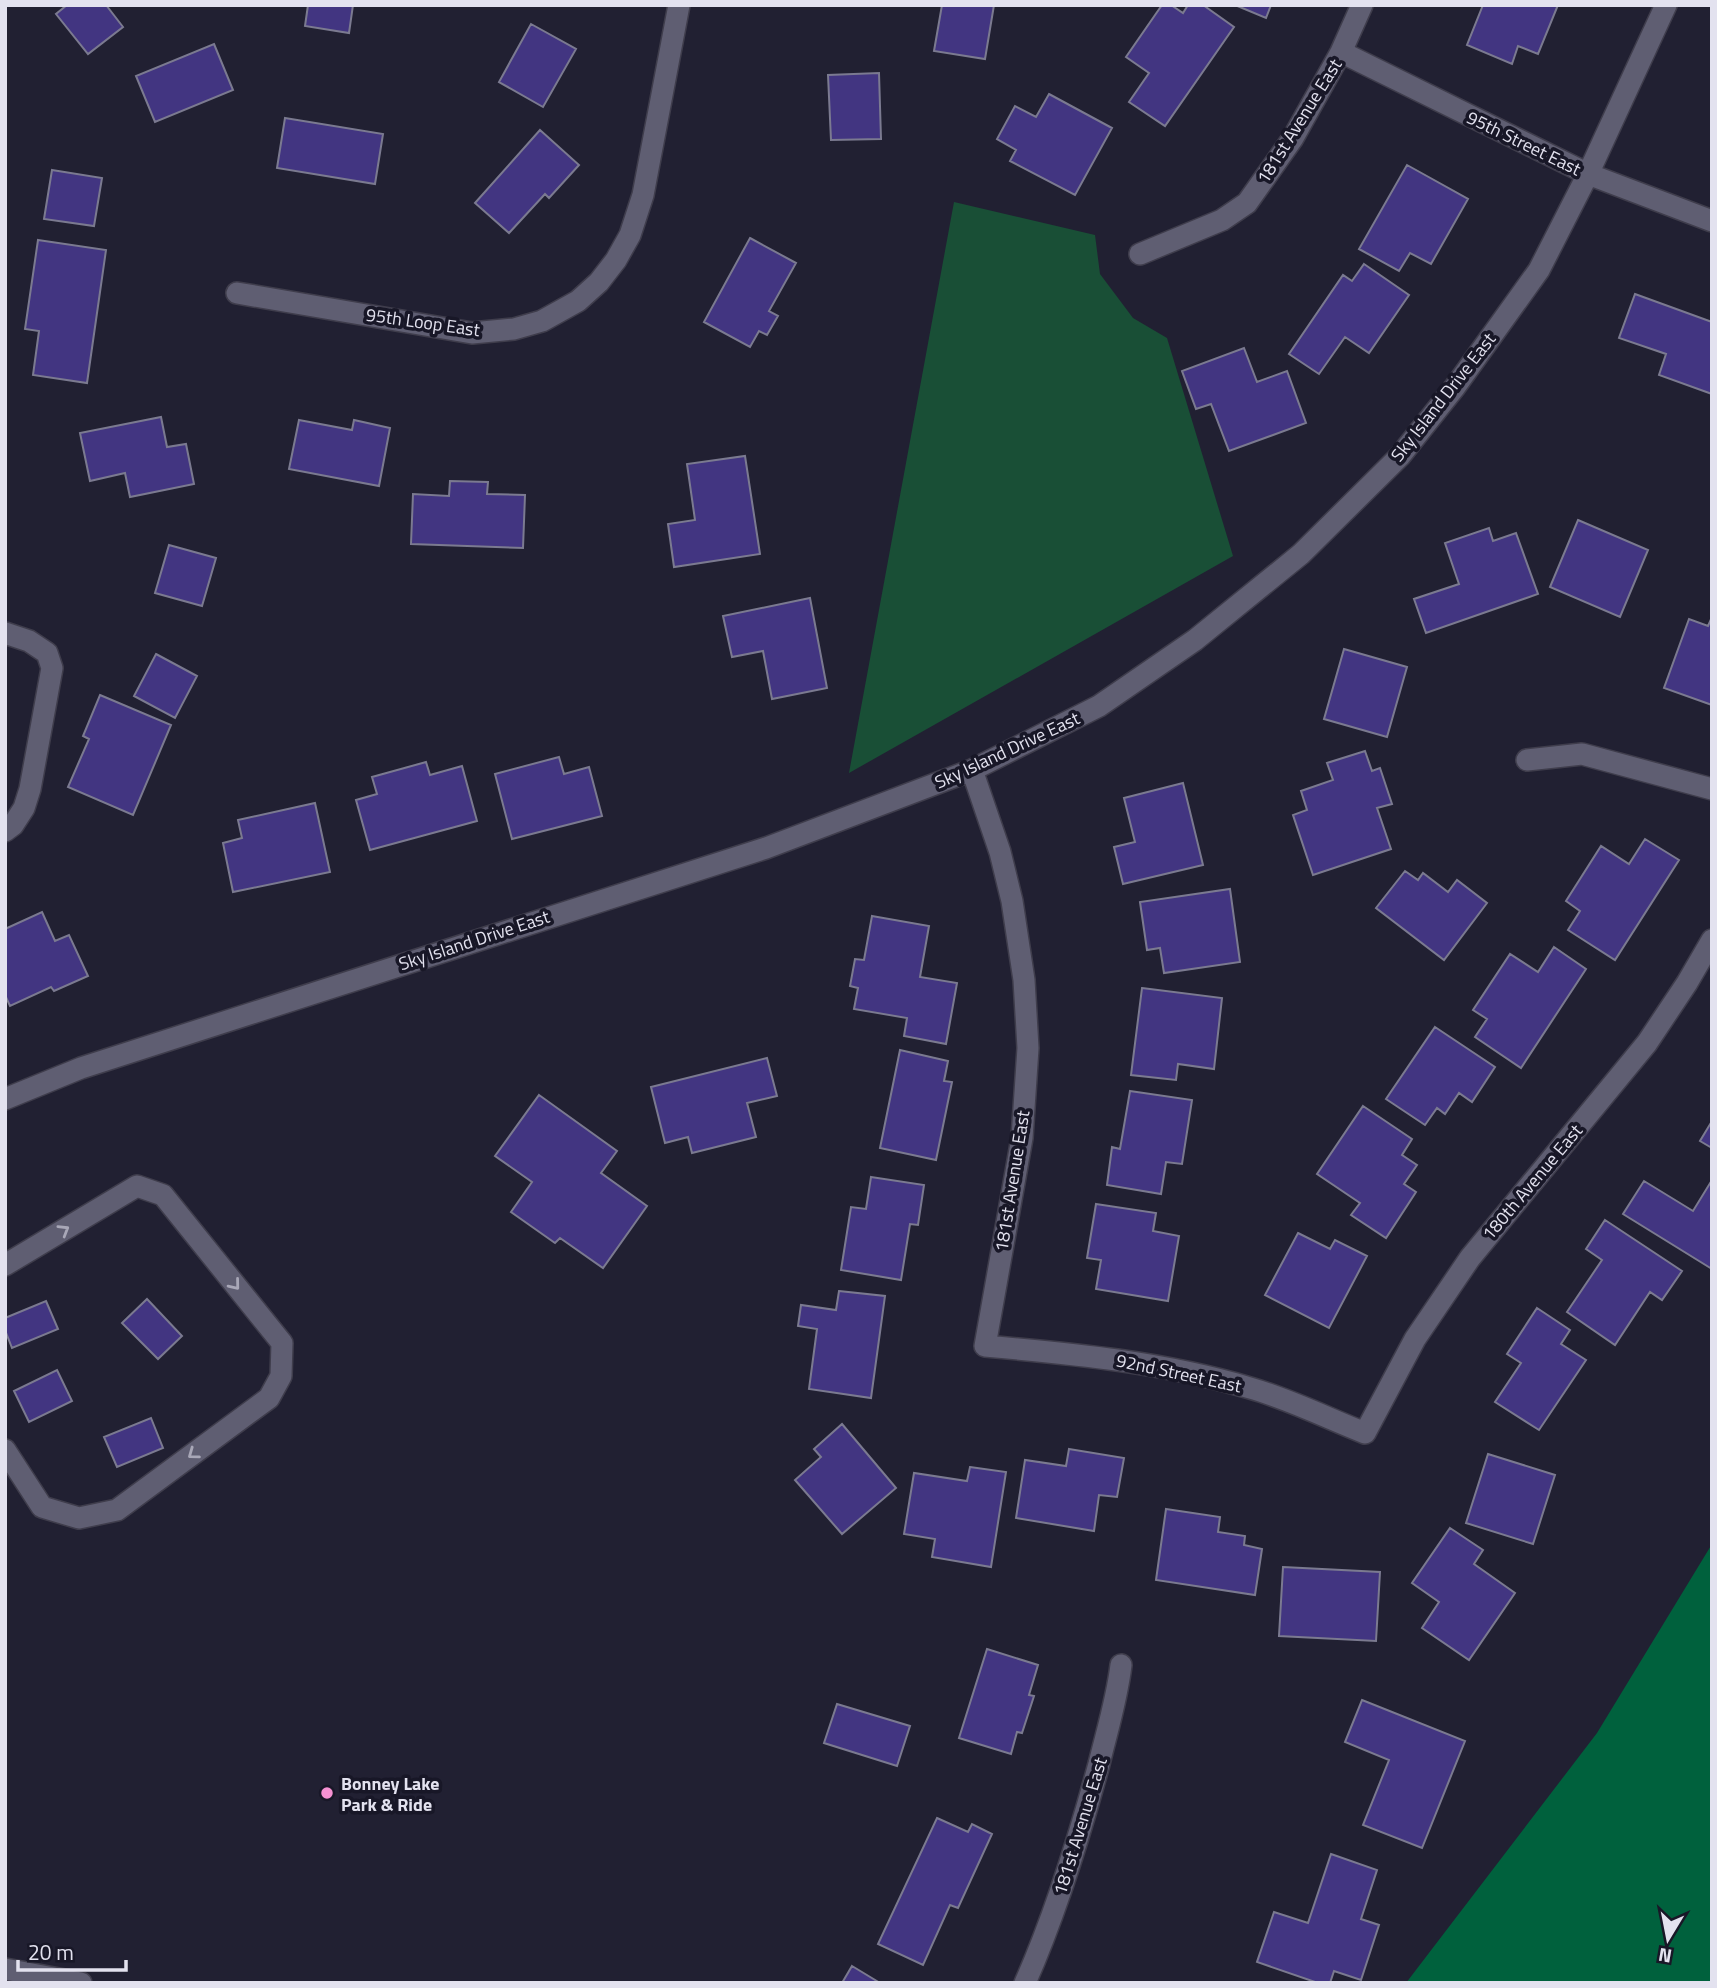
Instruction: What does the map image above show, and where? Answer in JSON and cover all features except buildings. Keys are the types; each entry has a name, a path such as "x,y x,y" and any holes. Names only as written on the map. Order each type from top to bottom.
{"street":[{"name":"95th Loop East","path":"237,293 472,333 514,329 542,321 578,300 599,282 630,235 643,195 678,5"},
{"name":"181st Avenue East","path":"1140,254 1222,220 1247,202 1293,138 1341,52 1362,5"},
{"name":"Sky Island Drive East","path":"5,1099 81,1068 766,848 972,770 1099,706 1195,640 1301,554 1399,456 1455,387 1539,270 1588,174 1666,5"},
{"name":"95th Street East","path":"1341,52 1588,174 1712,221"},
{"path":"5,633 29,641 47,653 52,668 30,789 24,808 13,825 5,831"},
{"path":"1527,760 1582,754 1712,789"},
{"name":"181st Avenue East","path":"972,770 1000,852 1012,901 1024,981 1028,1048 1022,1138 985,1346"},
{"name":"180th Avenue East","path":"1365,1433 1415,1339 1470,1258 1647,1043 1688,983 1712,940"},
{"path":"5,1265 138,1186 163,1195 282,1343 281,1376 269,1398 117,1510 79,1518 42,1507 5,1450"},
{"name":"92nd Street East","path":"985,1346 1102,1357 1169,1367 1252,1388 1365,1433"},
{"name":"181st Avenue East","path":"1025,1983 1046,1937 1088,1802 1117,1693 1121,1665"},
{"path":"5,1969 81,1983"}],"green space":[{"path":"954,202 1095,235 1100,274 1133,318 1167,338 1233,556 849,773"},
{"path":"1712,1544 1712,1983 1406,1983 1597,1733"}],"place":[{"name":"Bonney Lake Park & Ride","path":"327,1793"}]}
